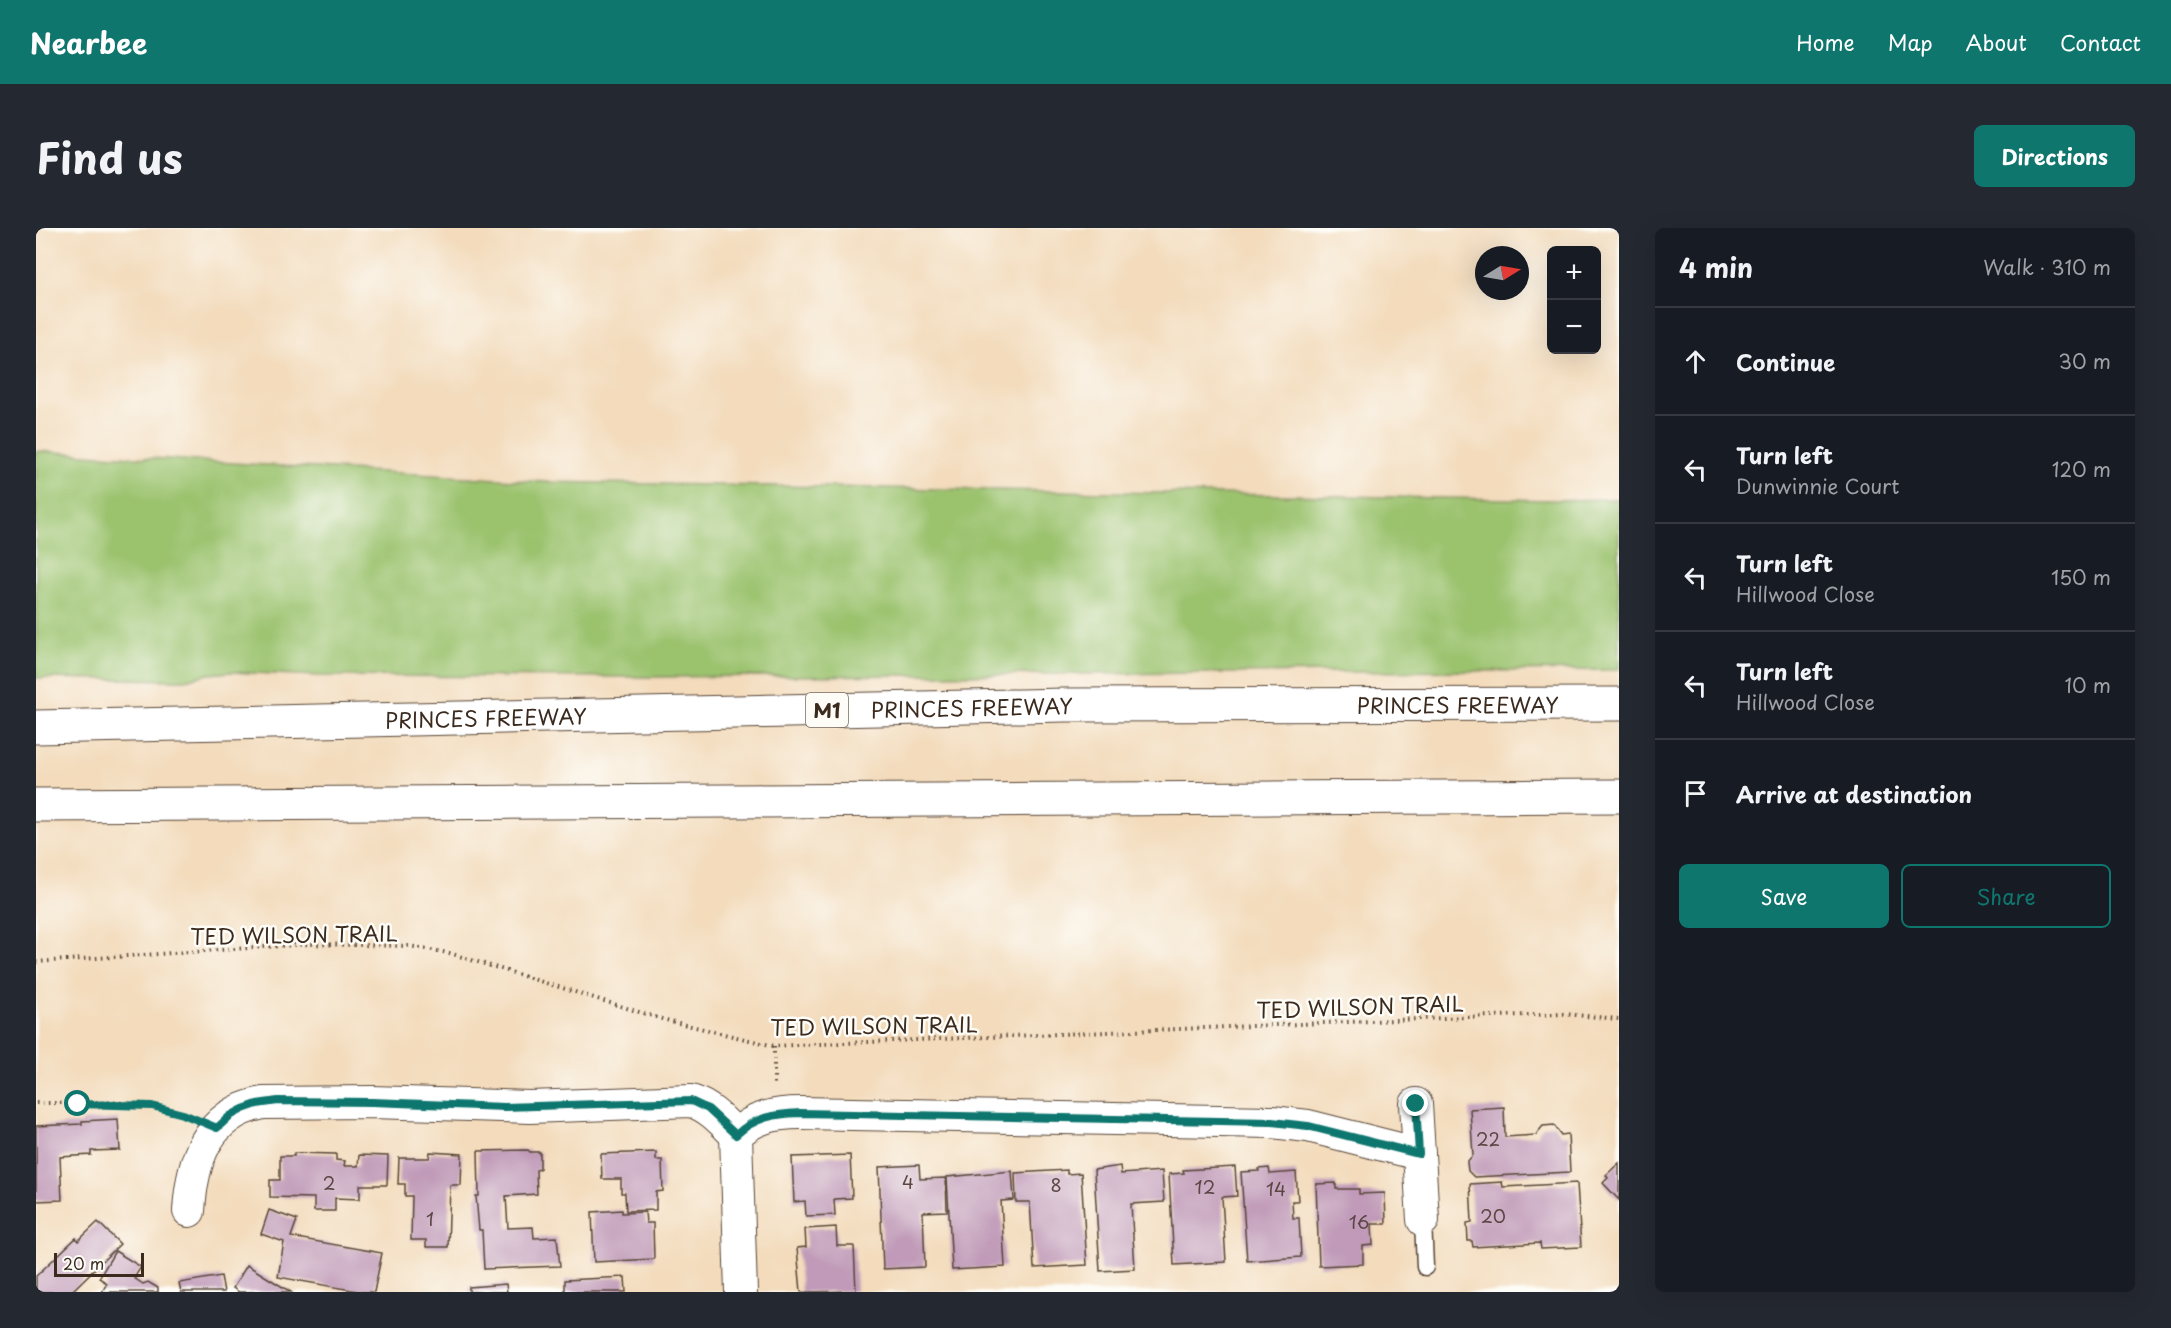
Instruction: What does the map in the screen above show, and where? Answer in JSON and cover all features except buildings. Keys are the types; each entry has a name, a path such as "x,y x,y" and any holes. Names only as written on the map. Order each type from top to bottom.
{"highway":[{"name":"PRINCES FREEWAY","path":"36,727 1065,705 1619,704"},
{"path":"36,805 1619,796"}],"street":[{"path":"189,1212 191,1180 204,1145 230,1116 257,1104 278,1101 372,1102 494,1107 691,1101 708,1109 736,1135 741,1292"},
{"path":"1416,1104 1423,1220"},
{"path":"736,1135 750,1124 766,1117 800,1113 1272,1122 1308,1126 1419,1154"}],"lane":[{"path":"1423,1220 1425,1267"}],"path":[{"name":"TED WILSON TRAIL","path":"36,962 310,944 409,946 449,953 662,1019 774,1046 1437,1018 1564,1014 1619,1019"},
{"path":"774,1046 774,1089"},
{"path":"36,1102 152,1106 183,1114 217,1128"}],"green space":[{"path":"36,451 546,482 1555,500 1619,499 1619,670 647,677 319,676 231,672 185,680 36,678"}],"route":[{"path":"78,1104 141,1104 183,1114 217,1128 230,1116 250,1106 263,1102 286,1101 505,1107 691,1101 708,1109 736,1135 750,1124 766,1117 776,1114 800,1113 1272,1122 1308,1126 1419,1154 1416,1104"}]}
